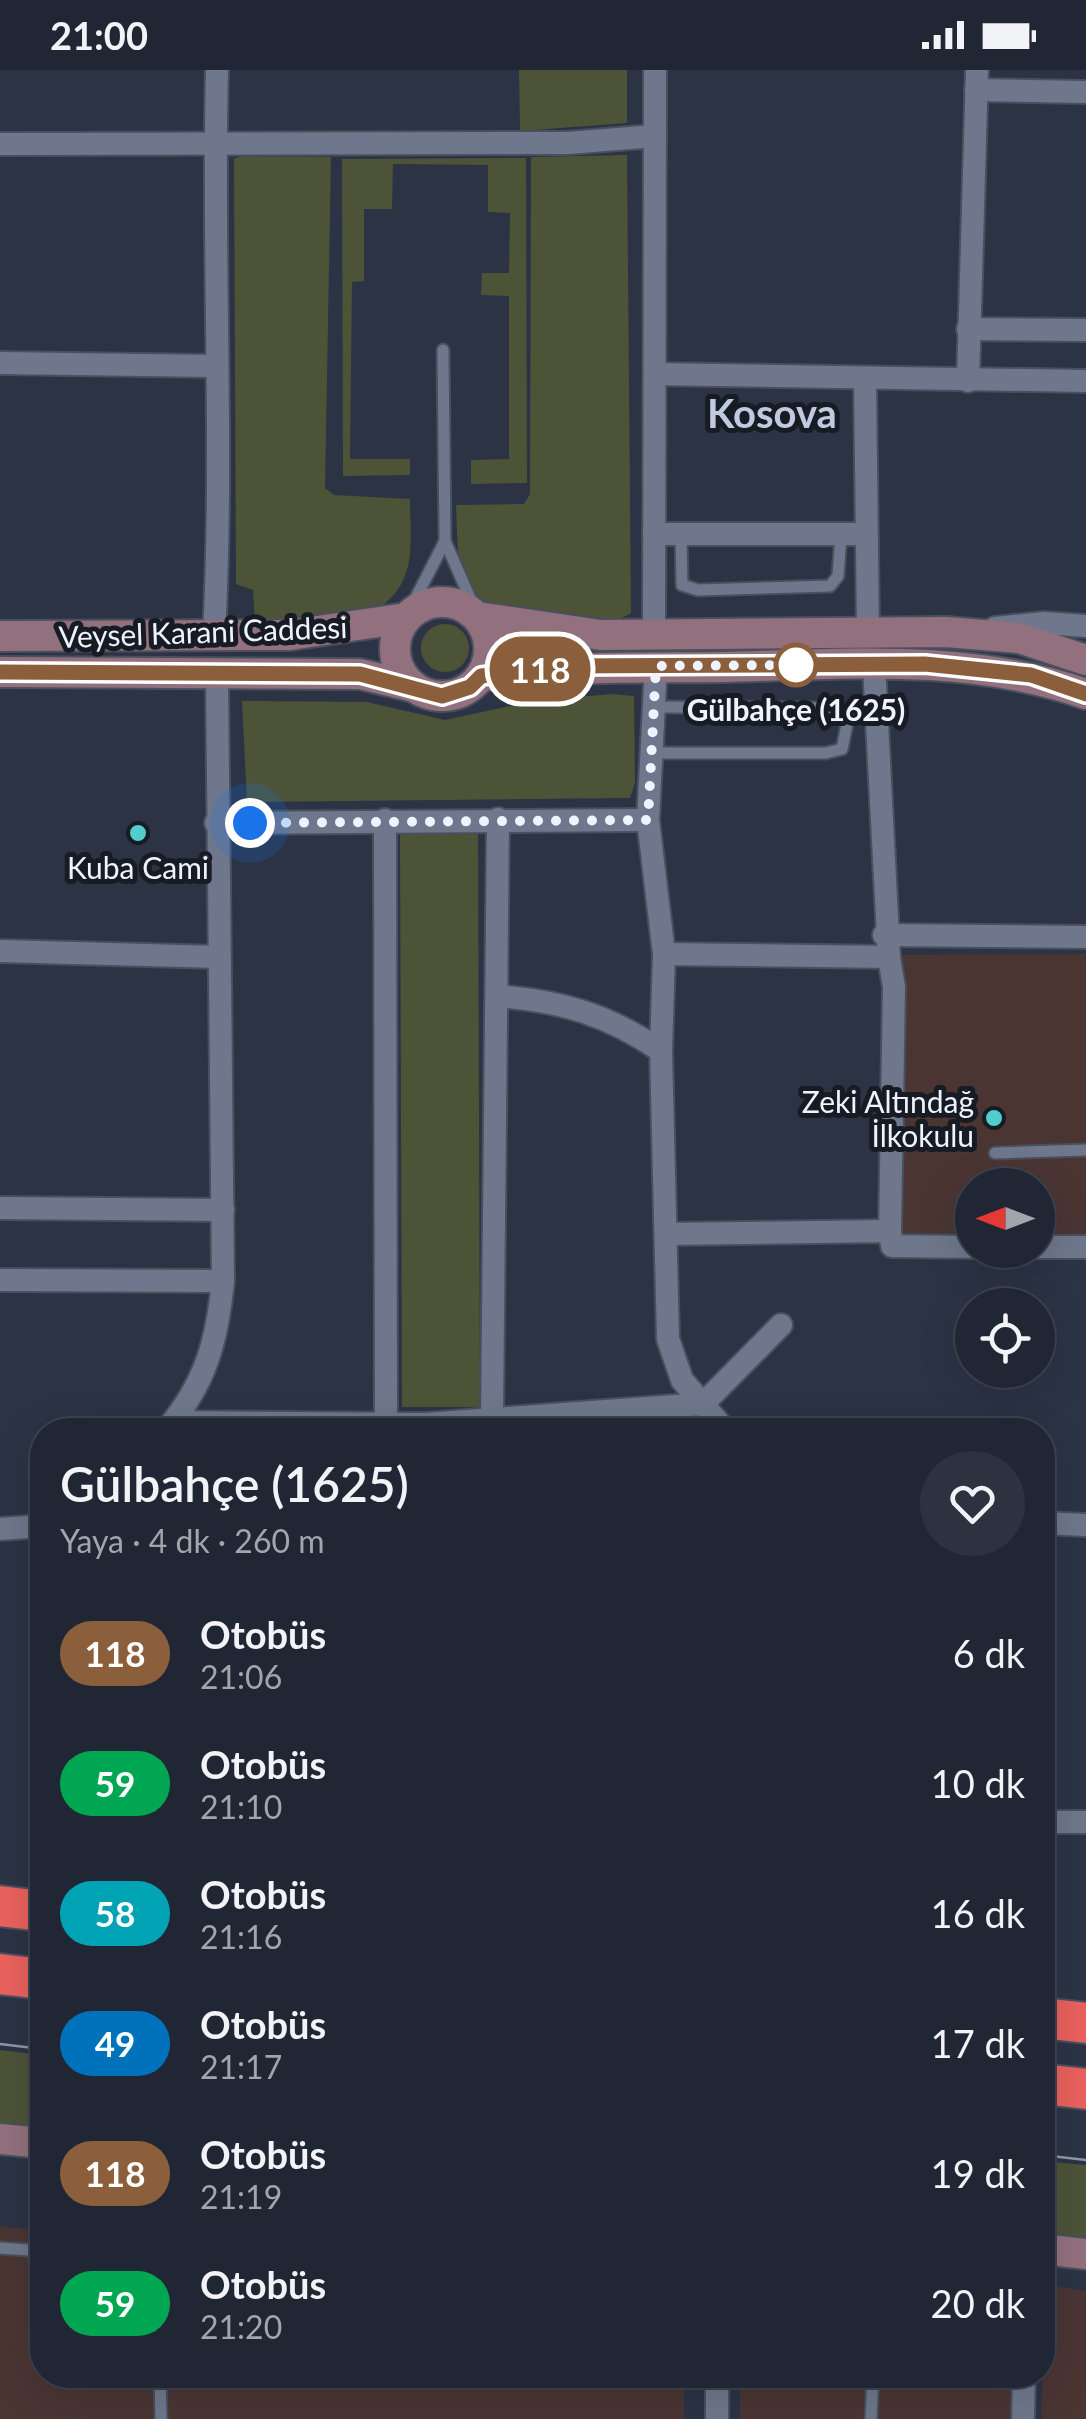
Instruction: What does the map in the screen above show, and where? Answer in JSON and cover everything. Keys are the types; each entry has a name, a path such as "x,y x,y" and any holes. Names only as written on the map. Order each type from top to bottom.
{"highway":[{"path":"0,1906 30,1910"},
{"path":"0,1974 30,1977"},
{"path":"1055,2019 1086,2022"},
{"path":"1055,2085 1086,2088"}],"main road":[{"path":"1086,660 1019,638 946,632 868,632 655,651 481,676 457,694 427,694 414,687 397,662 395,648 406,618 433,602 449,602 478,616 601,635 655,651 1031,675 1086,694"},
{"path":"478,616 490,646 481,676"},
{"name":"Veysel Karani Caddesi","path":"0,636 290,634 406,618"},
{"name":"Veysel Karani Caddesi","path":"0,672 360,674 414,687"},
{"path":"0,2139 30,2142"},
{"path":"1055,2250 1086,2254"}],"street":[{"path":"214,634 221,506 216,366 217,70"},
{"path":"654,70 655,651 648,820 664,954 661,1051 668,1339 682,1380 715,1418"},
{"path":"968,380 977,80 1086,92"},
{"path":"0,144 568,143 654,136"},
{"path":"968,329 1086,330"},
{"path":"0,363 216,366"},
{"path":"654,374 1086,381"},
{"path":"865,378 868,632"},
{"path":"654,534 866,534"},
{"path":"946,632 1044,623 1086,626"},
{"path":"874,664 886,946 894,987 892,1246 955,1247"},
{"path":"176,1418 188,1404 217,1340 223,1282 216,676"},
{"path":"216,823 498,818 648,820"},
{"path":"498,818 492,1418 703,1404 781,1325"},
{"path":"385,820 386,1418"},
{"path":"664,954 1086,937"},
{"path":"0,951 218,957"},
{"path":"496,996 555,1000 627,1028 661,1051"},
{"path":"0,1208 223,1210"},
{"path":"666,1234 890,1231"},
{"path":"1055,1247 1086,1247"},
{"path":"0,1280 223,1282"},
{"path":"1055,1524 1086,1525"},
{"path":"0,1529 30,1527"},
{"path":"1055,1822 1086,1822"},
{"path":"717,2388 717,2419"},
{"path":"1023,2419 1024,2388"}],"lane":[{"path":"442,350 445,541 478,616"},
{"path":"680,533 682,585 698,590 830,586 838,576 841,534"},
{"path":"406,618 445,541"},
{"path":"652,753 826,753 842,750 848,735 848,719 834,708 654,707"},
{"path":"995,1153 1086,1150"},
{"path":"0,2248 30,2250"},
{"path":"160,2388 160,2419"},
{"path":"871,2419 872,2388"}],"shaded area":[{"name":"Zeki Altındağ İlkokulu","path":"1086,954 1086,1235 1055,1235 1055,1168 955,1168 955,1236 903,1236 901,955"},
{"path":"0,2226 30,2230 30,2388 684,2388 684,2419 0,2419"},
{"path":"1055,2286 1086,2291 1086,2419 1041,2419 1042,2388 1055,2388"},
{"path":"740,2388 1013,2388 1012,2419 740,2419"}],"green space":[{"path":"519,70 627,70 627,123 520,131"},
{"path":"627,155 631,613 618,619 579,623 510,615 480,601 466,580 459,556 456,505 524,504 530,494 531,157"},
{"path":"331,157 325,488 334,495 410,499 409,562 397,591 383,605 343,620 255,620 253,590 236,584 234,159"},
{"path":"526,158 527,483 471,484 471,460 509,459 509,296 481,295 482,273 509,273 510,213 488,212 488,165 393,164 392,209 364,209 364,281 352,282 350,459 410,459 410,475 343,476 342,159"},
{"path":"445,624 462,631 469,648 462,665 445,672 428,665 421,648 428,631"},
{"path":"612,694 634,696 635,783 630,798 247,802 242,701 367,702 445,720 534,701"},
{"path":"400,833 478,833 480,1407 402,1407"},
{"path":"0,2050 30,2054 30,2131 0,2127"},
{"path":"1055,2162 1086,2165 1086,2241 1055,2238"}],"tram line":[{"path":"0,2044 30,2048"},
{"path":"1055,2156 1086,2160"}],"bus line":[{"name":"118","path":"0,672 360,674 442,696 457,694 481,676 562,666 925,664 1031,675 1086,694"}],"place":[{"name":"Gülbahçe (1625)","path":"796,665"},
{"name":"Kuba Cami","path":"138,833"},
{"name":"Zeki Altındağ İlkokulu","path":"994,1118"}],"district":[{"name":"Kosova","path":"772,413"}],"route":[{"path":"250,823 498,818 648,820 656,666 803,665 796,665"}]}
